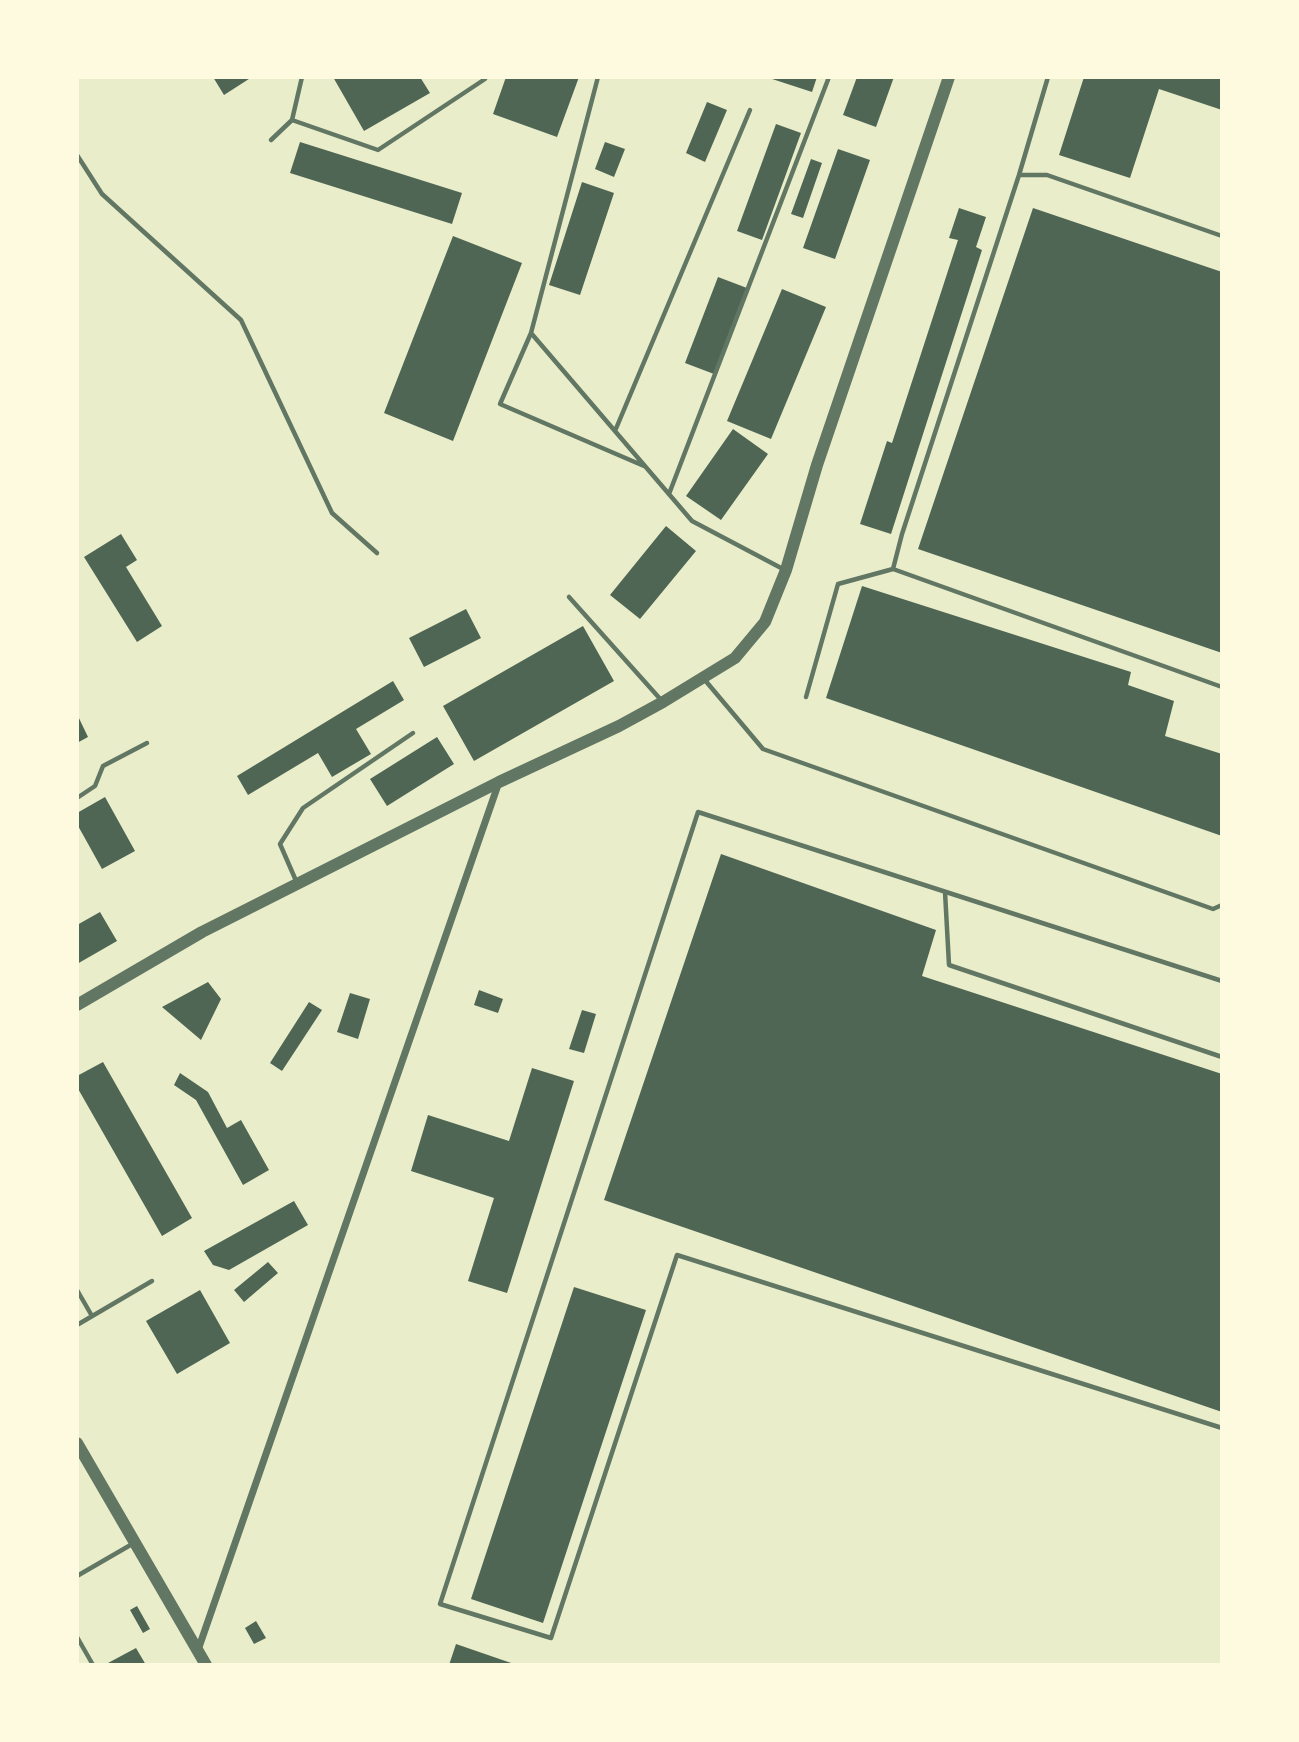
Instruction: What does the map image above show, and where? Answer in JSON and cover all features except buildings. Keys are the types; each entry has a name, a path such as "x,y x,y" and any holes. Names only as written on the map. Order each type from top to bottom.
{"street":[{"path":"77,1005 202,932 499,782 619,726 735,658 765,622 786,570 817,465 949,77"},
{"path":"198,1651 499,782"},
{"path":"77,1443 206,1665"}],"lane":[{"path":"271,140 292,120 302,77"},
{"path":"598,77 531,333 500,404 645,466"},
{"path":"669,494 829,77"},
{"path":"893,569 1048,77"},
{"path":"292,120 379,150 485,79"},
{"path":"615,431 750,110"},
{"path":"77,155 102,194 241,320 332,513 377,552"},
{"path":"1019,176 1047,175 1222,236"},
{"path":"531,333 692,521 786,570"},
{"path":"806,697 838,584 893,569 1222,687"},
{"path":"569,597 663,702"},
{"path":"703,678 762,750 1213,909 1222,905"},
{"path":"297,884 280,844 303,808 414,733"},
{"path":"77,798 95,786 103,766 148,743"},
{"path":"1222,981 698,812 440,1604 551,1638 677,1255 1222,1428"},
{"path":"944,892 949,965 1222,1057"},
{"path":"77,1325 152,1280"},
{"path":"77,1290 92,1316"},
{"path":"77,1576 135,1543"},
{"path":"77,1637 93,1665"}]}
